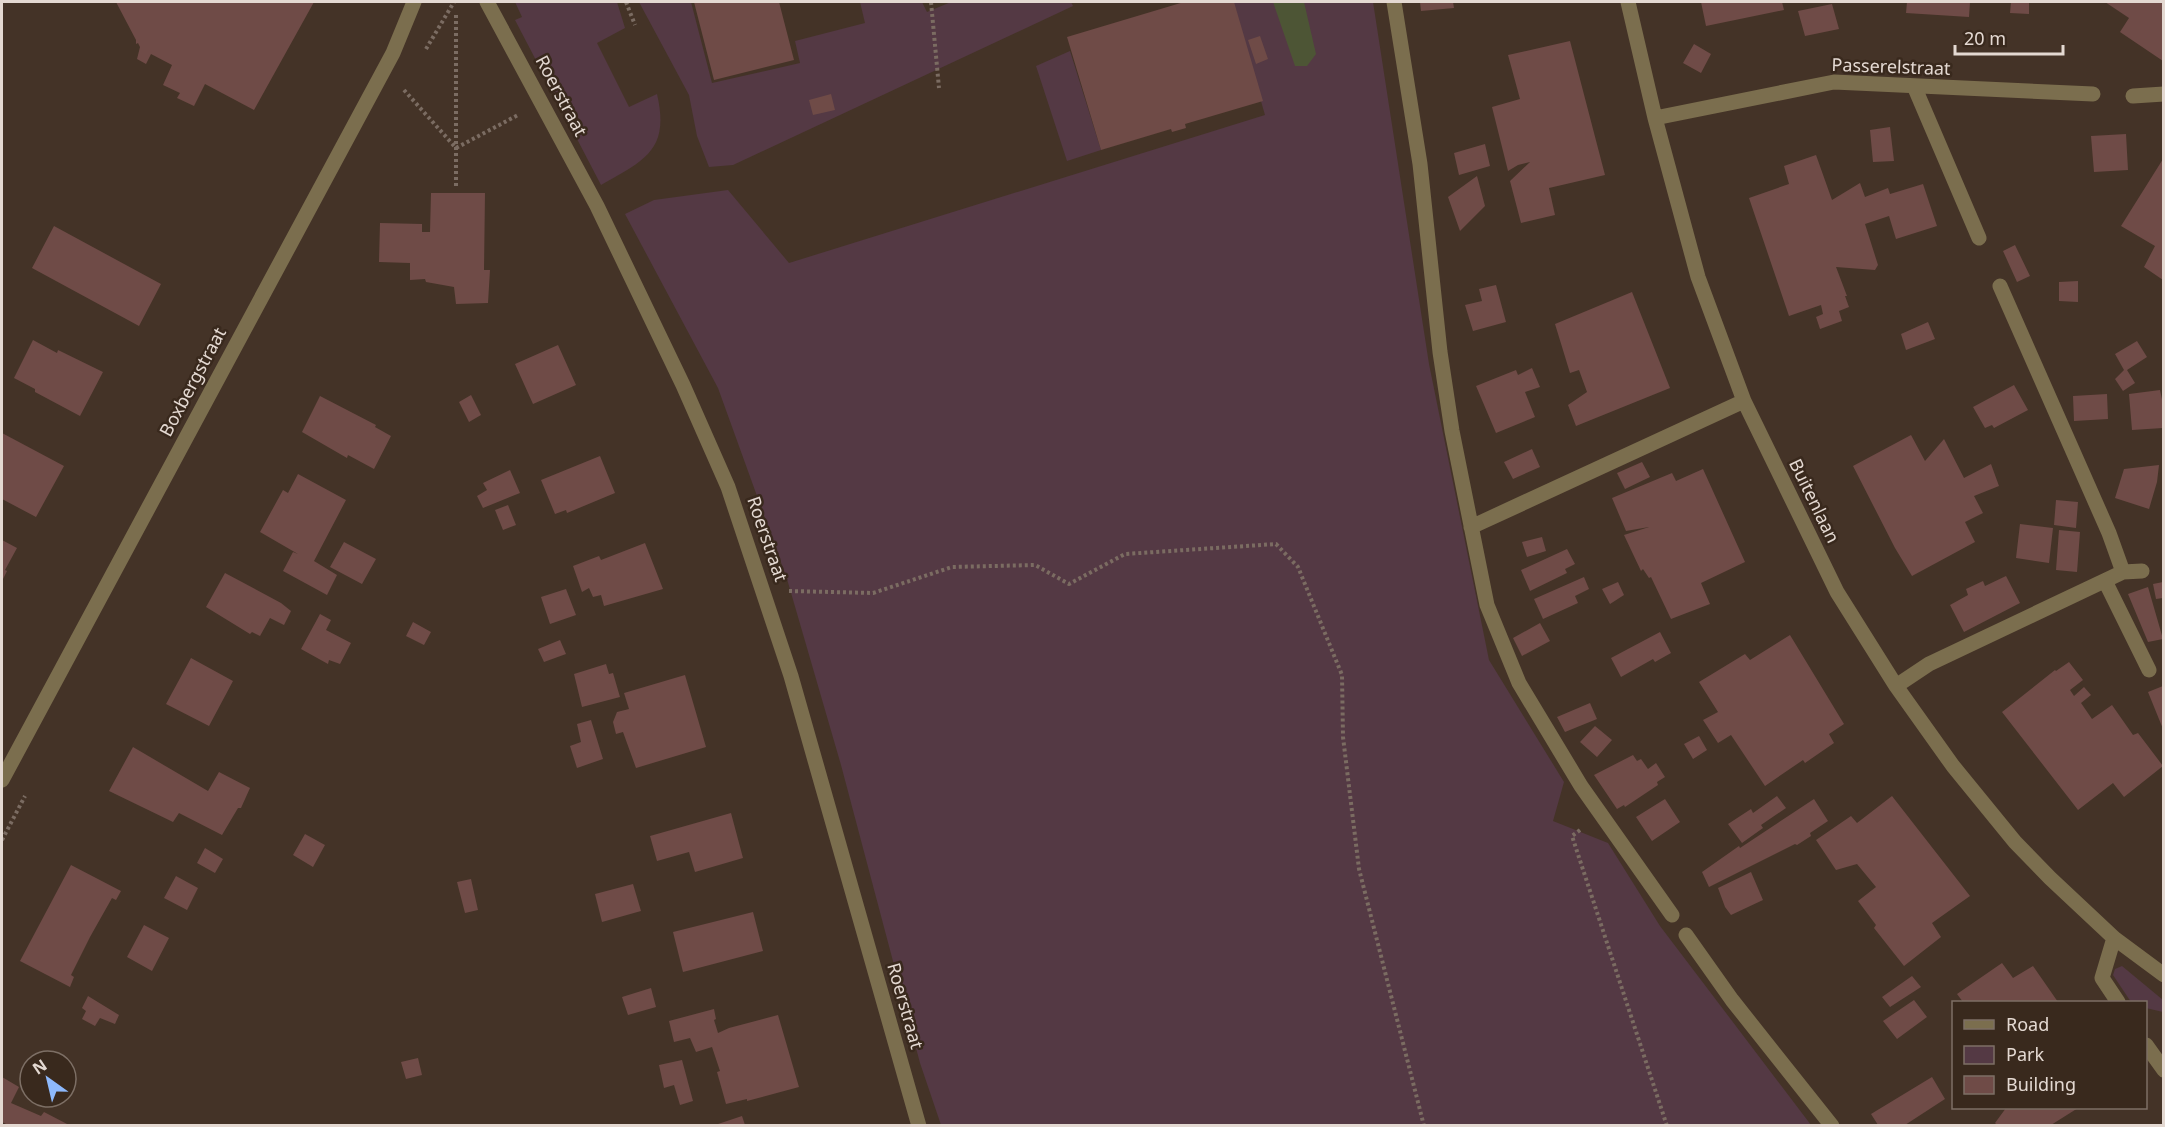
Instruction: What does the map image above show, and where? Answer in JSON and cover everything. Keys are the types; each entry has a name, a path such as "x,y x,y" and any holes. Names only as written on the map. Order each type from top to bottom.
{"street":[{"name":"Boxbergstraat","path":"2,780 393,52 414,2"},
{"name":"Roerstraat","path":"488,2 597,206 683,385 728,487 791,676 919,1125"},
{"path":"1394,2 1419,164 1440,352 1452,431 1487,605 1519,683 1581,786 1672,915"},
{"name":"Buitenlaan","path":"1628,2 1655,118 1698,277 1744,401 1837,592 1896,686 1953,766 2015,842 2114,938 2163,975"},
{"name":"Passerelstraat","path":"1655,118 1834,82 2093,94"},
{"path":"1914,86 1979,238"},
{"path":"2133,96 2163,94"},
{"path":"2000,286 2104,522 2123,572"},
{"path":"1471,527 1744,401"},
{"path":"1896,686 1929,664 2123,572 2142,571"},
{"path":"2105,581 2149,670"},
{"path":"1686,935 1732,1000 1832,1125"},
{"path":"2114,938 2102,978 2117,1001"},
{"path":"2147,1048 2163,1070"}],"path":[{"path":"626,2 634,25"},
{"path":"932,2 939,88"},
{"path":"456,15 456,189"},
{"path":"404,90 456,148"},
{"path":"456,148 524,111"},
{"path":"778,590 873,593 952,567 1035,565 1069,584 1125,554 1276,544 1298,567 1342,675 1343,737 1359,869 1424,1125"},
{"path":"1601,814 1572,836 1667,1125"}],"green space":[{"path":"515,2 617,2 625,28 597,43 629,107 657,94 660,128 657,141 641,160 601,185 515,20 522,17"},
{"path":"639,2 691,2 712,83 800,63 795,41 865,23 860,2 922,2 927,12 951,2 1071,2 1073,6 733,165 709,167 697,136 689,95"},
{"path":"1232,2 1373,2 1429,364 1489,660 1564,782 1553,821 1608,843 1660,926 1811,1125 941,1125 920,1063 841,765 787,579 718,388 625,214 654,200 728,190 789,263 1265,115"},
{"path":"1070,51 1101,150 1067,161 1036,66"},
{"path":"2122,966 2163,1000 2163,1012 2147,1008 2147,1001 2130,1001 2113,975 2115,969"}],"shaded area":[{"path":"1273,2 1304,2 1316,54 1307,66 1295,66"}],"building":[{"path":"116,2 314,2 254,110 205,84 194,106 177,98 180,93 163,85 172,65 151,54 146,64 137,59 140,47 138,43 136,44"},
{"path":"694,2 779,2 794,60 714,80"},
{"path":"1184,2 1234,2 1263,101 1185,124 1186,128 1172,132 1171,129 1101,150 1067,37"},
{"path":"1420,2 1453,2 1454,8 1421,11"},
{"path":"1701,2 1782,2 1784,10 1706,26"},
{"path":"1907,2 1970,2 1969,17 1906,13"},
{"path":"2011,2 2029,2 2029,14 2010,13"},
{"path":"2105,2 2163,2 2163,61 2120,32 2129,18"},
{"path":"1832,4 1839,29 1805,36 1798,11"},
{"path":"1260,36 1268,59 1256,64 1248,40"},
{"path":"1570,41 1605,175 1549,188 1555,215 1521,223 1510,181 1530,162 1508,171 1492,107 1520,99 1508,55"},
{"path":"1694,44 1711,54 1701,73 1683,63"},
{"path":"831,94 835,110 813,115 809,100"},
{"path":"1890,127 1894,161 1873,162 1870,130"},
{"path":"2126,134 2128,170 2094,172 2091,136"},
{"path":"1485,144 1490,166 1459,175 1454,153"},
{"path":"1816,155 1832,200 1860,183 1865,197 1888,188 1890,194 1923,184 1937,226 1896,239 1889,216 1865,224 1878,265 1875,270 1836,267 1849,307 1839,311 1842,321 1820,329 1816,317 1823,314 1821,305 1789,316 1749,198 1789,184 1784,166"},
{"path":"2163,159 2163,280 2144,267 2155,246 2121,226"},
{"path":"1477,176 1485,206 1460,231 1448,197"},
{"path":"431,193 485,193 484,270 490,270 488,303 456,304 454,287 426,282 425,279 410,280 410,263 379,262 380,223 422,224 422,232 430,232"},
{"path":"54,226 161,284 139,326 32,268"},
{"path":"2015,245 2030,276 2017,282 2003,251"},
{"path":"2078,281 2078,302 2059,301 2059,282"},
{"path":"1496,285 1506,322 1473,331 1465,305 1482,301 1479,289"},
{"path":"1632,292 1670,388 1576,426 1568,405 1587,392 1579,370 1570,373 1555,324"},
{"path":"1928,322 1935,339 1906,350 1901,334"},
{"path":"33,340 57,353 58,350 103,372 80,416 14,378"},
{"path":"2137,341 2147,357 2127,370 2135,383 2123,391 2115,379 2124,370 2115,354"},
{"path":"558,345 576,385 533,404 515,364"},
{"path":"1532,368 1540,387 1525,392 1535,417 1496,433 1476,386 1516,370 1518,375"},
{"path":"2014,385 2028,410 1994,428 1992,425 1985,428 1973,407"},
{"path":"2160,390 2163,404 2163,428 2132,430 2129,394"},
{"path":"2107,394 2108,419 2074,421 2073,396"},
{"path":"471,395 481,415 469,422 459,402"},
{"path":"320,396 376,425 375,427 391,436 374,469 348,455 347,458 302,432"},
{"path":"2,433 64,466 36,517 2,499"},
{"path":"1911,435 1925,461 1944,439 1964,478 1991,464 1999,486 1974,496 1983,513 1965,522 1975,542 1912,576 1853,466"},
{"path":"1532,449 1540,467 1513,479 1504,462"},
{"path":"600,456 615,493 567,513 566,510 555,514 541,480"},
{"path":"1642,462 1650,477 1625,489 1617,473"},
{"path":"2159,465 2157,482 2149,509 2115,498 2124,469"},
{"path":"1703,469 1745,562 1701,583 1710,604 1671,619 1651,577 1649,578 1643,569 1641,571 1624,535 1649,527 1626,531 1612,498 1672,473 1676,481"},
{"path":"510,470 520,493 483,508 477,496 487,490 483,483"},
{"path":"298,474 346,500 314,561 337,575 327,595 283,571 293,552 298,554 260,532 283,490 288,493"},
{"path":"2056,500 2078,502 2076,528 2054,525"},
{"path":"508,505 516,525 503,530 495,510"},
{"path":"2020,524 2053,528 2049,563 2016,558"},
{"path":"2059,530 2080,532 2077,572 2056,570"},
{"path":"1542,537 1546,551 1527,557 1522,542"},
{"path":"2,540 17,548 5,570 7,571 2,581"},
{"path":"344,542 376,559 362,584 330,567"},
{"path":"645,543 663,589 604,606 601,595 593,597 589,588 582,592 573,566 599,556 601,560"},
{"path":"1567,549 1575,564 1565,569 1567,573 1530,591 1521,570"},
{"path":"225,573 281,603 291,611 284,625 270,618 260,636 252,632 250,634 206,607"},
{"path":"2006,576 2020,603 1964,632 1950,605 1968,595 1966,589 1983,581 1985,586"},
{"path":"1584,577 1589,589 1575,596 1578,603 1543,619 1534,599"},
{"path":"1618,582 1624,595 1610,604 1602,589"},
{"path":"2163,582 2163,598 2156,599 2153,584"},
{"path":"2148,587 2163,639 2148,642 2128,594"},
{"path":"566,589 576,615 550,624 541,597"},
{"path":"320,614 331,620 326,630 351,643 340,664 329,660 328,664 301,649"},
{"path":"413,622 431,632 424,645 406,636"},
{"path":"1540,623 1550,641 1522,656 1513,638"},
{"path":"1660,632 1671,653 1655,662 1653,659 1621,677 1611,658"},
{"path":"1790,635 1844,724 1829,734 1834,743 1805,763 1803,760 1765,786 1731,735 1718,743 1703,720 1718,712 1699,682 1745,654 1750,660"},
{"path":"560,640 566,654 544,662 538,649"},
{"path":"191,658 233,681 209,726 166,704"},
{"path":"2069,662 2083,680 2070,690 2074,696 2084,687 2091,695 2081,703 2092,719 2112,705 2133,735 2138,733 2163,766 2124,797 2113,783 2078,810 2002,712 2055,670"},
{"path":"606,664 609,674 613,673 620,697 582,707 574,674"},
{"path":"685,675 706,747 636,768 623,732 616,734 613,722 617,712 629,709 624,693"},
{"path":"2163,686 2163,729 2148,692"},
{"path":"1590,703 1597,719 1565,732 1557,717"},
{"path":"591,720 603,759 577,768 570,746 581,742 577,724"},
{"path":"1595,726 1612,740 1597,757 1580,742"},
{"path":"1699,736 1707,750 1693,759 1684,744"},
{"path":"133,747 208,791 219,772 250,788 241,808 238,808 222,835 179,813 173,822 109,791"},
{"path":"1633,755 1637,761 1641,759 1648,769 1656,763 1665,777 1657,782 1658,785 1625,807 1624,805 1617,809 1594,775"},
{"path":"1777,796 1786,808 1761,825 1763,828 1742,843 1728,824 1751,809 1753,813"},
{"path":"1892,796 1970,896 1932,923 1941,937 1904,966 1874,928 1876,925 1858,901 1876,887 1857,864 1836,870 1816,840 1851,816 1857,823"},
{"path":"1665,799 1680,822 1652,841 1636,817"},
{"path":"1814,799 1828,821 1810,833 1811,836 1709,887 1702,872"},
{"path":"731,813 743,858 695,872 689,852 657,861 650,836"},
{"path":"305,834 325,845 313,867 293,855"},
{"path":"205,848 223,859 215,873 197,863"},
{"path":"71,865 121,891 116,900 112,898 90,937 71,975 74,977 70,987 20,961"},
{"path":"1751,872 1763,900 1731,915 1725,907 1718,888"},
{"path":"176,876 198,888 187,910 164,898"},
{"path":"471,879 478,910 465,913 457,882"},
{"path":"633,884 641,911 602,922 595,894"},
{"path":"753,912 763,951 683,972 673,932"},
{"path":"144,925 169,938 152,971 127,957"},
{"path":"2002,963 2013,978 2033,966 2057,1001 1962,1001 1957,994"},
{"path":"1912,976 1921,987 1890,1007 1882,997"},
{"path":"651,988 656,1007 628,1015 622,997"},
{"path":"88,996 119,1015 115,1024 100,1018 95,1026 82,1019 86,1011 82,1008"},
{"path":"1914,1000 1927,1017 1897,1039 1883,1021"},
{"path":"714,1009 716,1019 714,1020 718,1033 778,1015 799,1087 747,1101 747,1099 726,1104 717,1072 720,1071 712,1047 696,1052 690,1038 674,1042 669,1021"},
{"path":"418,1058 422,1075 406,1079 401,1062"},
{"path":"682,1060 693,1101 680,1105 674,1085 664,1088 659,1065"},
{"path":"2,1077 18,1086 11,1103 18,1106 18,1109 25,1109 41,1116 44,1112 69,1125 8,1125 2,1122"},
{"path":"1932,1077 1945,1099 1905,1125 1878,1125 1871,1114"},
{"path":"2005,1109 2076,1109 2051,1125 1997,1125 1995,1123"},
{"path":"742,1116 745,1125 715,1125"}]}
